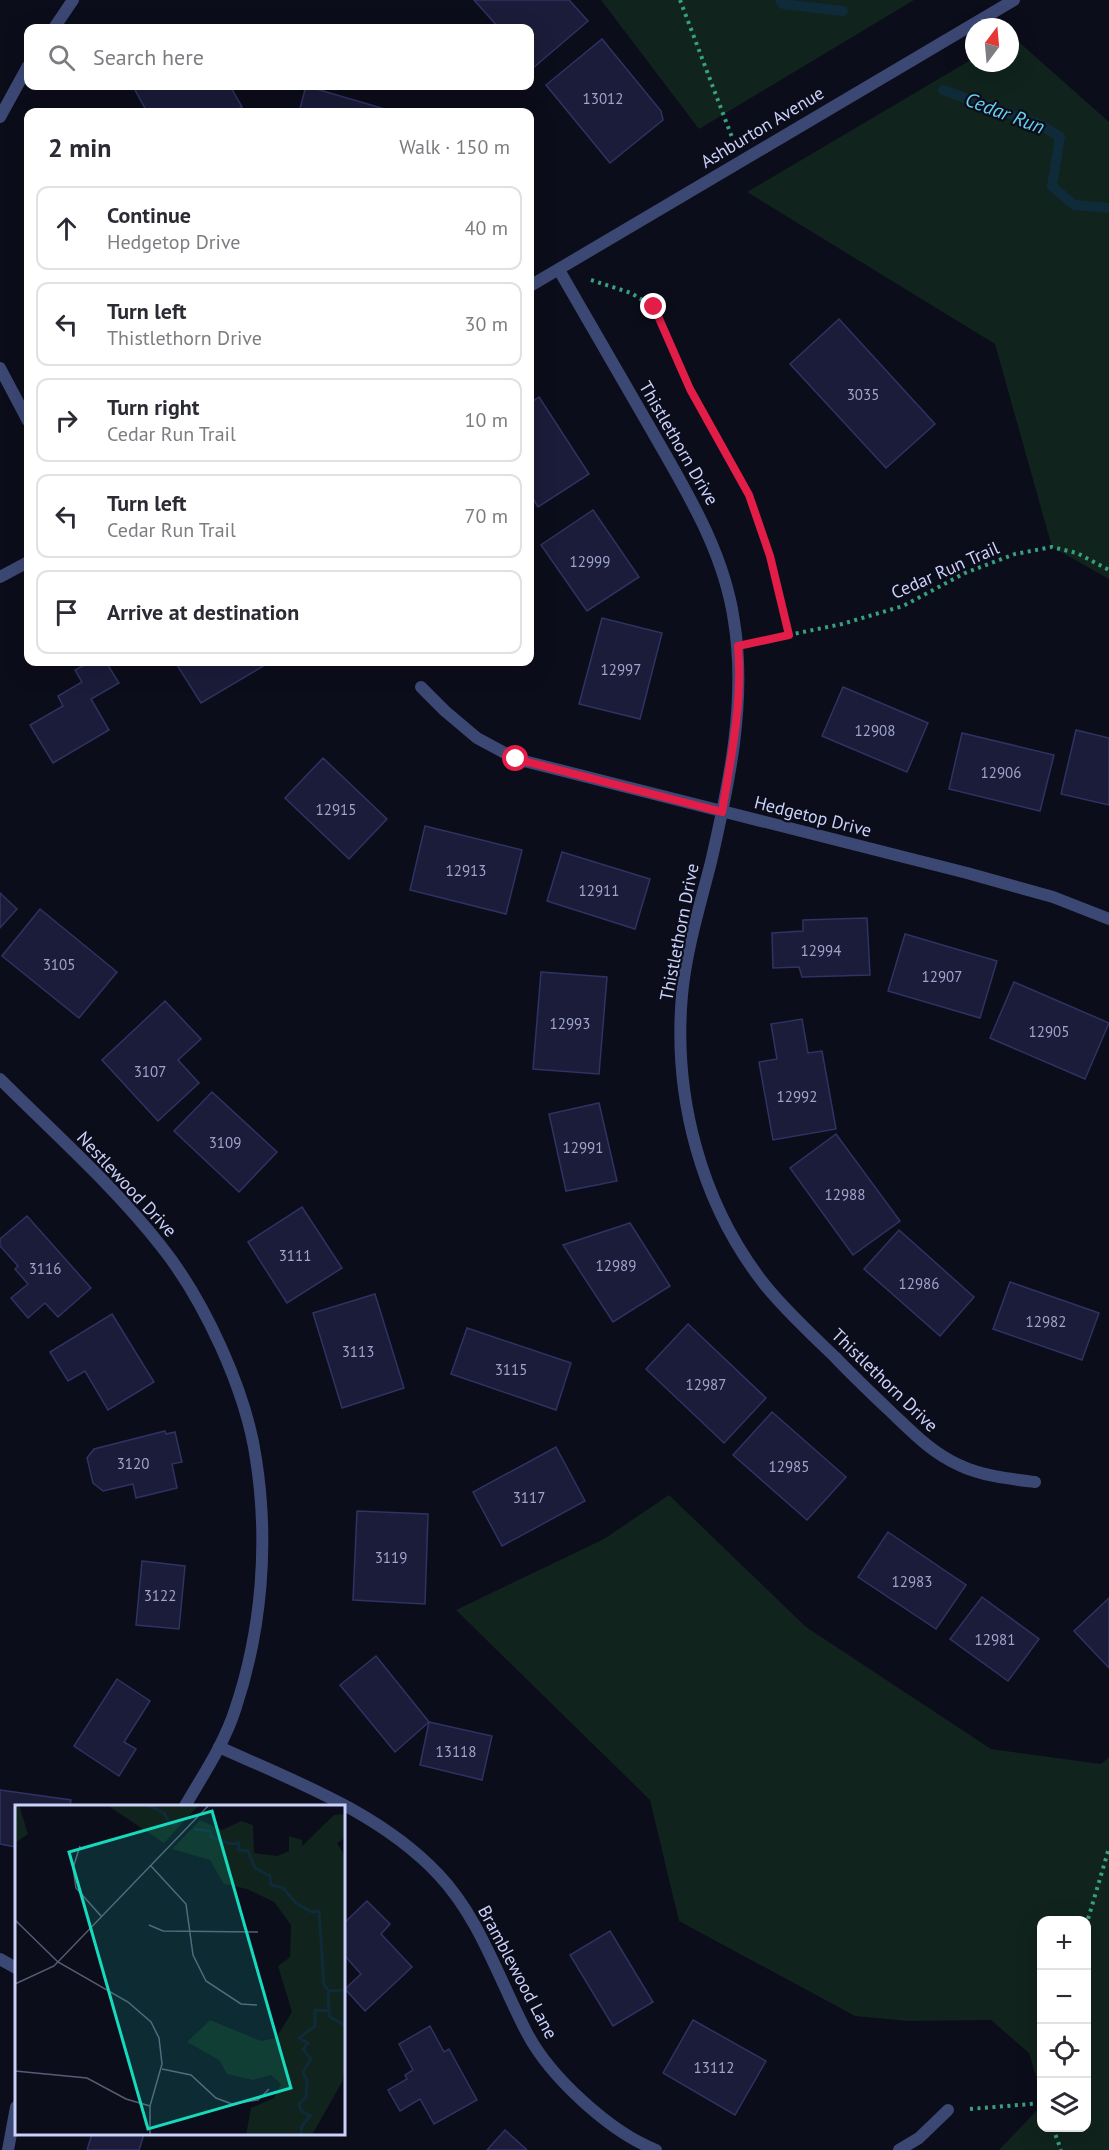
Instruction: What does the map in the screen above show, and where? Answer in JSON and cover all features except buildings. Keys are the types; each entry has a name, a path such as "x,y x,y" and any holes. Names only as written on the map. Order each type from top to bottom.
{"street":[{"path":"57,24 73,0"},
{"name":"Ashburton Avenue","path":"534,284 1014,0"},
{"path":"0,117 24,73"},
{"name":"Thistlethorn Drive","path":"559,270 699,513 719,562 734,616 740,666 738,716 722,812 682,994 681,1061 687,1111 700,1162 718,1208 744,1255 765,1285 811,1335 926,1446 960,1466 1002,1478 1035,1482"},
{"path":"0,368 24,413"},
{"path":"0,577 24,564"},
{"name":"Hedgetop Drive","path":"421,687 477,738 516,759 967,873 1053,897 1109,919"},
{"name":"Nestlewood Drive","path":"0,1079 118,1196 161,1246 191,1290 208,1320 239,1392 256,1458 262,1521 261,1584 252,1648 235,1711 219,1747 186,1805"},
{"name":"Bramblewood Lane","path":"219,1747 343,1805"},
{"name":"Bramblewood Lane","path":"345,1806 383,1828 416,1853 440,1876 471,1918 528,2035 551,2067 589,2107 629,2137 656,2150"},
{"path":"0,1959 15,1967"},
{"path":"899,2150 918,2138 948,2110"},
{"path":"8,2150 15,2112"}],"path":[{"path":"680,0 740,160"},
{"path":"559,270 631,293 654,307 690,389 749,495 770,556 789,635"},
{"name":"Cedar Run Trail","path":"738,646 842,624 903,606 965,573 1016,554 1052,547 1077,553 1109,570"},
{"path":"1089,1916 1109,1848"},
{"path":"948,2110 1037,2103"},
{"path":"1055,2132 1061,2150"}],"green space":[{"path":"601,0 914,0 699,129"},
{"path":"1019,42 1109,122 1109,579 1052,547 995,344 747,192 965,63 965,72 1019,72"},
{"path":"669,1495 806,1627 991,1749 1101,1764 1109,1757 1109,2150 999,2150 1037,2110 1037,2132 1091,2132 1091,1916 1037,1916 1037,2080 1029,2053 991,2020 907,2021 855,2016 679,1921 650,1800 456,1610 604,1539"}],"waterway":[{"name":"Cedar Run","path":"780,0 783,4 843,11"},
{"name":"Cedar Run","path":"943,90 1041,125 1060,137 1052,186 1074,205 1109,208"}],"route":[{"path":"516,759 722,812 738,716 740,666 738,646 789,635 770,556 749,495 690,389 654,307"}]}
